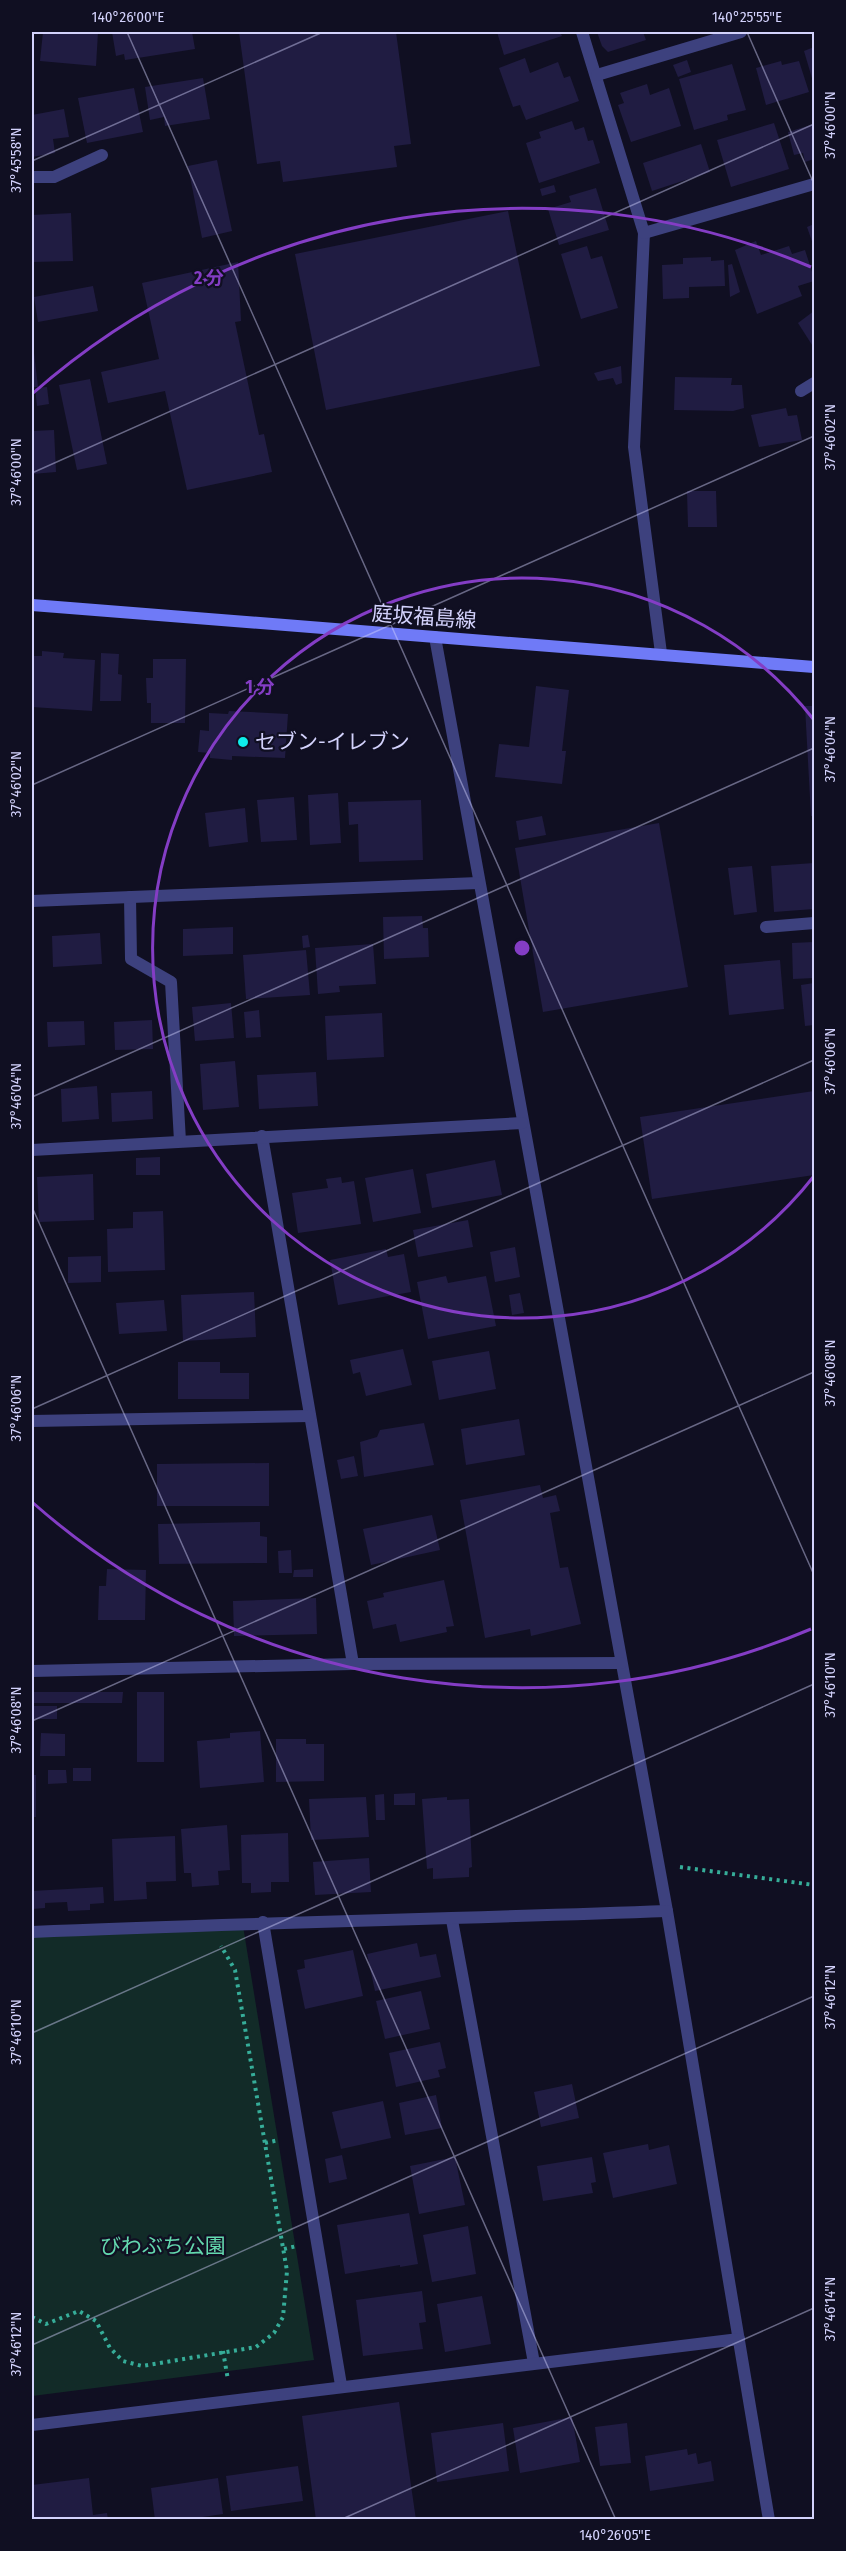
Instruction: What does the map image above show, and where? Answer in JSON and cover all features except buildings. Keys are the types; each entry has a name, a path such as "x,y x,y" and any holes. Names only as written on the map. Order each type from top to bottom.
{"main road":[{"name":"庭坂福島線","path":"32,605 661,653 814,667"}],"street":[{"path":"582,32 644,233 634,447 661,653"},
{"path":"597,75 741,32"},
{"path":"32,177 54,177 102,155"},
{"path":"644,233 814,184"},
{"path":"801,391 814,383"},
{"path":"435,637 667,1911 769,2520"},
{"path":"32,901 478,883"},
{"path":"130,897 131,959 171,982 180,1141"},
{"path":"766,927 814,923"},
{"path":"32,1150 522,1123"},
{"path":"262,1136 353,1664"},
{"path":"32,1421 310,1416"},
{"path":"32,1671 353,1664 621,1663"},
{"path":"32,1932 263,1922 452,1920 667,1911"},
{"path":"452,1920 534,2363"},
{"path":"263,1922 341,2385"},
{"path":"32,2425 341,2385 739,2339"}],"path":[{"path":"658,1865 814,1886"},
{"path":"32,2317 46,2324 79,2311 96,2321 110,2348 123,2361 142,2366 256,2347 276,2334 283,2317 288,2271 235,1970 222,1947 215,1942"},
{"path":"223,2351 232,2399"}],"green space":[{"name":"びわぶち公園","path":"243,1926 314,2360 32,2396 32,1936"}],"place":[{"name":"セブン-イレブン","path":"243,742"}]}
